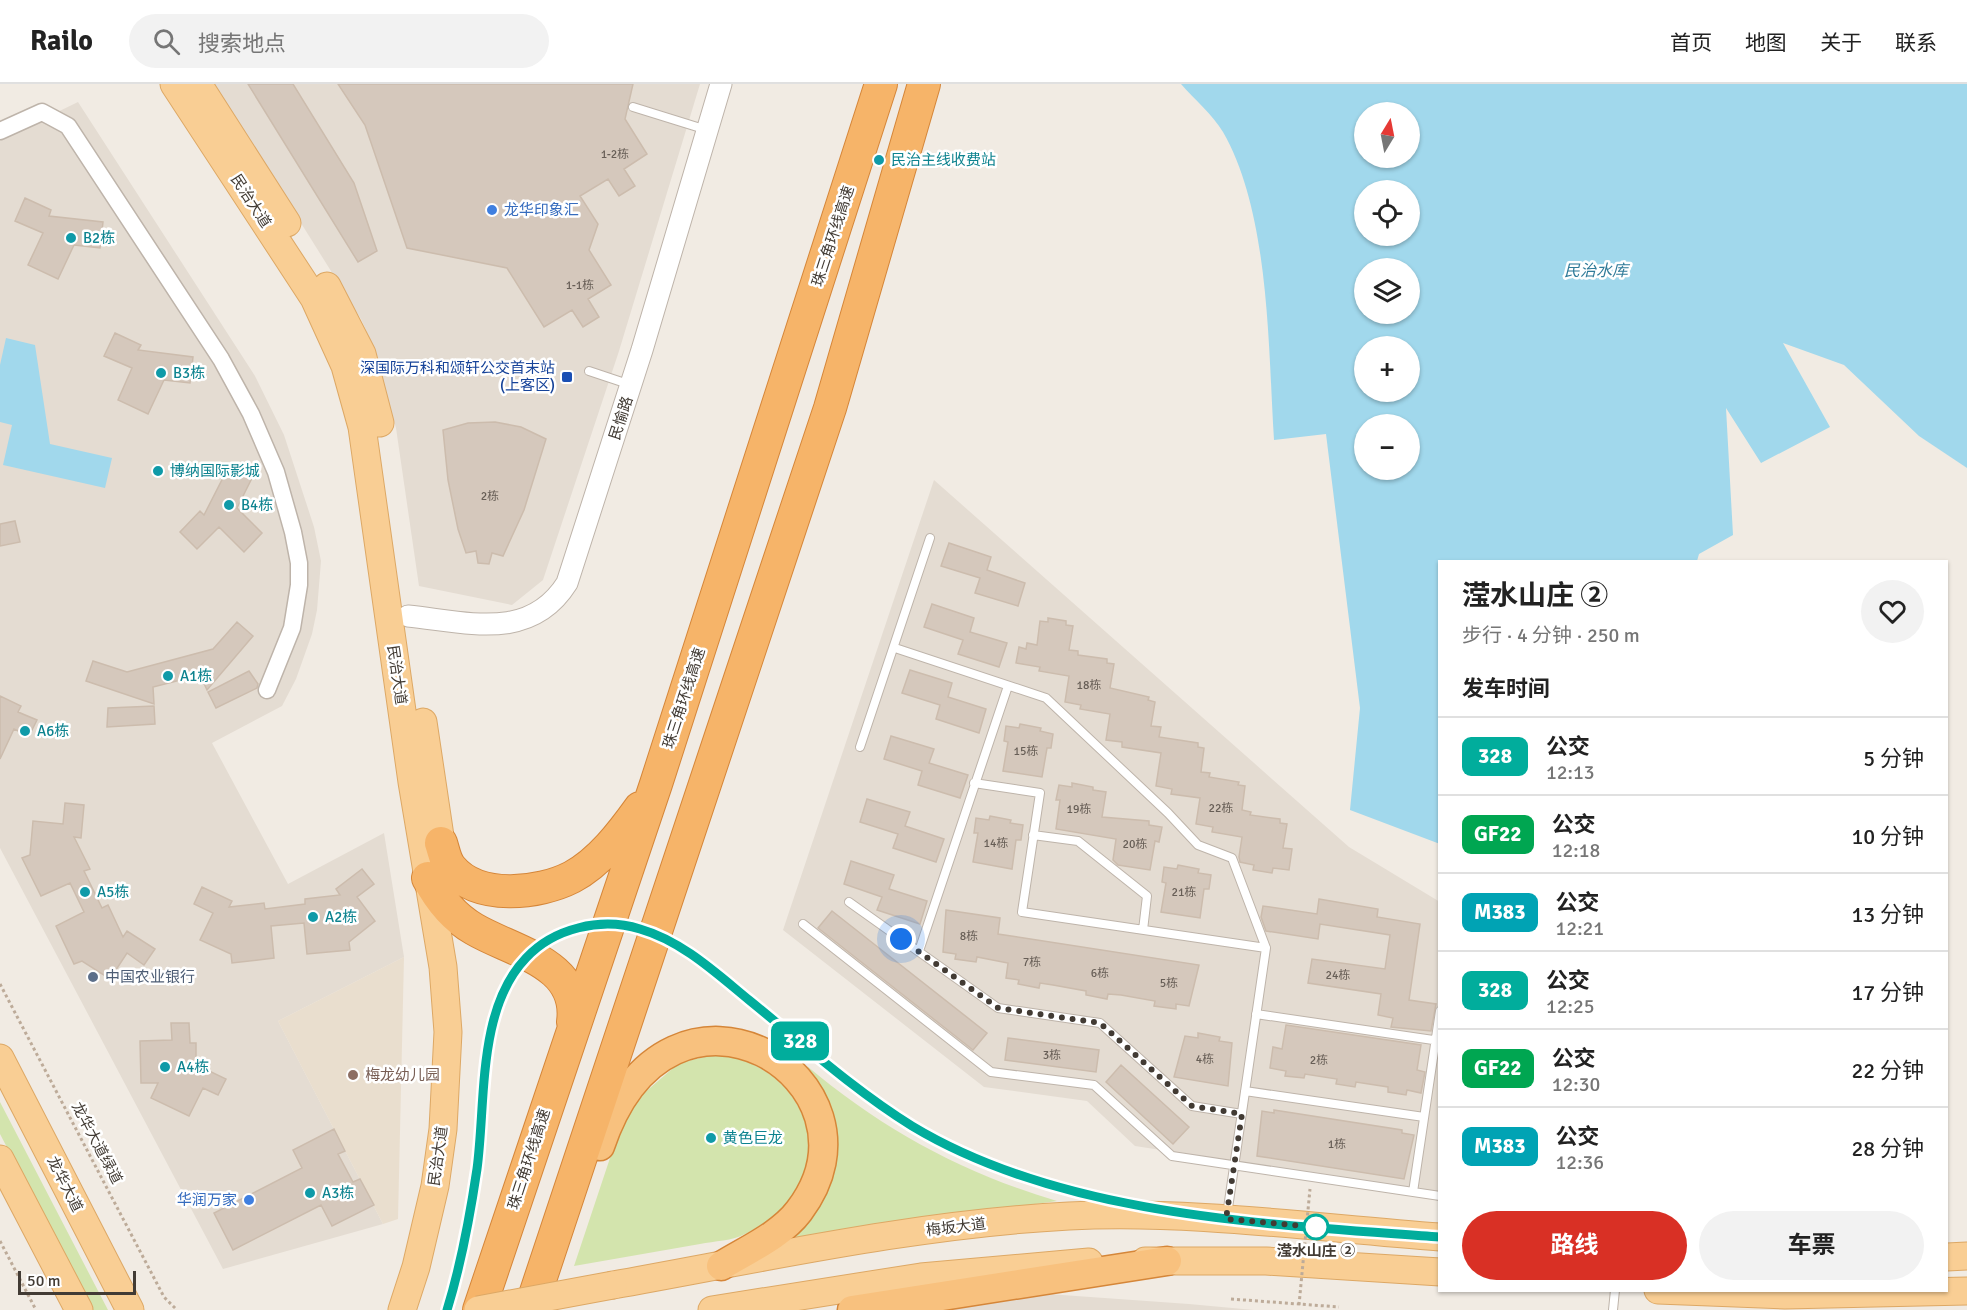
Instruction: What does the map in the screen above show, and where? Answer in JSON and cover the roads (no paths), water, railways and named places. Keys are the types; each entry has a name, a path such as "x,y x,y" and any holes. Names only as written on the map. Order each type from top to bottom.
{"highway":[{"name":"珠三角环线高速","path":"478,1310 656,784 881,84"},
{"path":"530,1310 830,408 924,84"},
{"path":"441,843 450,867 466,880 508,891 530,890 572,877 595,861 624,830 656,784"},
{"path":"428,878 450,912 472,929 550,966 565,981 573,998 572,1031"},
{"path":"544,1310 605,1129 624,1091 655,1061 673,1051 712,1041 752,1047 787,1067 812,1099 822,1138 817,1178 798,1213 783,1227 721,1266"},
{"path":"852,1310 1167,1261"}],"main road":[{"name":"民治大道","path":"174,84 299,274 324,319 345,366 368,459 446,994 448,1032 443,1129 432,1198 416,1267 402,1310"},
{"name":"民治大道","path":"198,84 320,275 362,354 380,421 441,843"},
{"name":"龙华大道","path":"0,1058 124,1298"},
{"path":"0,1159 68,1297 80,1310"},
{"name":"梅坂大道","path":"478,1310 899,1234 1023,1219 1119,1215 1226,1219 1438,1237"},
{"path":"1948,1257 1967,1256"},
{"path":"712,1310 921,1277 1007,1268 1167,1261 1266,1261 1438,1272"},
{"path":"1948,1292 1967,1291"},
{"path":"1686,1292 1785,1299 1944,1292"},
{"path":"124,1298 144,1310"}],"street":[{"name":"民愉路","path":"408,616 504,624 533,616 553,602 572,571 631,385 721,84"},
{"path":"0,131 42,112 68,126 221,359 251,414 285,502 299,563 292,628 267,690"}],"lane":[{"path":"633,107 707,130"},
{"path":"589,371 631,385"},
{"path":"860,747 930,538"},
{"path":"895,648 1046,698 1168,813 1198,845 1232,858 1266,948 1226,1219"},
{"path":"918,951 1008,686"},
{"path":"974,783 1040,793 1022,912 1266,948"},
{"path":"1033,835 1078,842 1147,896 1143,930"},
{"path":"849,902 998,1008 1100,1023 1192,1106 1242,1114"},
{"path":"802,924 991,1072 1094,1085 1172,1156 1438,1196"},
{"path":"1256,1014 1438,1040 1413,1192"},
{"path":"1245,1091 1424,1117"},
{"path":"1612,1310 1615,1292"}],"water":[{"name":"民治水库","path":"1181,84 1967,84 1967,468 1919,436 1844,365 1783,343 1830,427 1761,463 1726,408 1733,535 1699,554 1697,560 1438,560 1438,843 1350,810 1360,708 1326,434 1274,440 1268,323 1258,241 1250,202 1238,165 1219,126"},
{"path":"6,338 35,345 50,444 112,458 105,488 3,465 12,425 0,422 0,365"}],"place":[{"name":"民治主线收费站","path":"879,160"},
{"name":"龙华印象汇","path":"492,210"},
{"name":"B2栋","path":"71,238"},
{"name":"B3栋","path":"161,373"},
{"name":"深国际万科和颂轩公交首末站 (上客区)","path":"567,377"},
{"name":"博纳国际影城","path":"158,471"},
{"name":"B4栋","path":"229,505"},
{"name":"A1栋","path":"168,676"},
{"name":"A6栋","path":"25,731"},
{"name":"A5栋","path":"85,892"},
{"name":"A2栋","path":"313,917"},
{"name":"中国农业银行","path":"93,977"},
{"name":"A4栋","path":"165,1067"},
{"name":"梅龙幼儿园","path":"353,1075"},
{"name":"黄色巨龙","path":"711,1138"},
{"name":"A3栋","path":"310,1193"},
{"name":"华润万家","path":"249,1200"},
{"name":"滢水山庄 ②","path":"1316,1227"}]}
